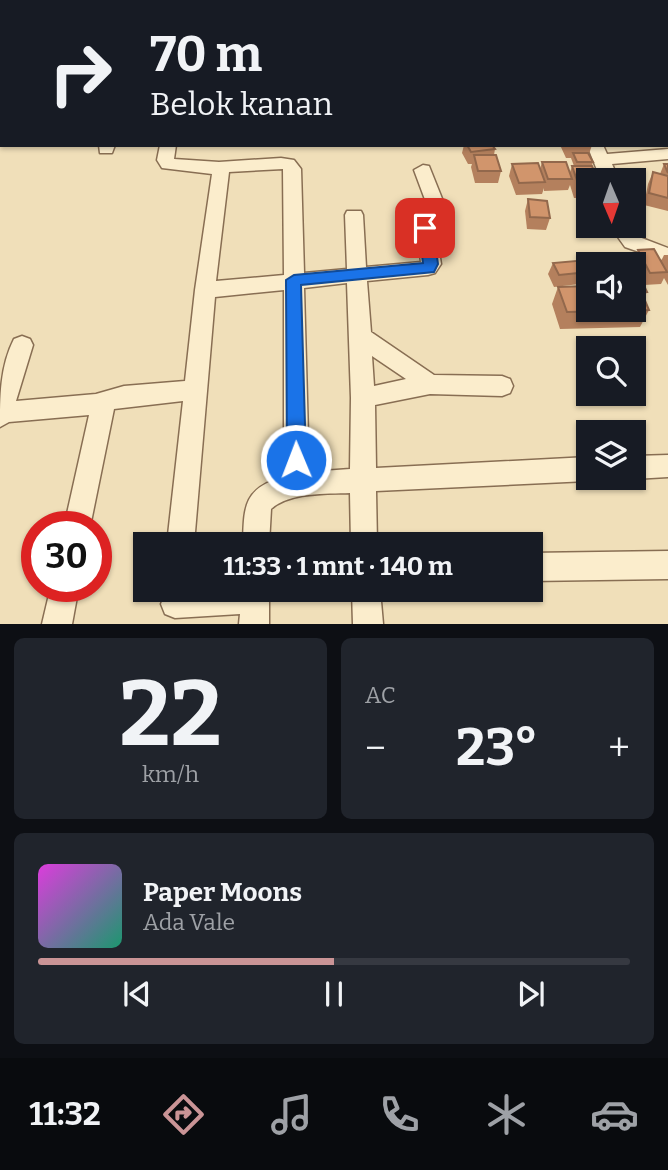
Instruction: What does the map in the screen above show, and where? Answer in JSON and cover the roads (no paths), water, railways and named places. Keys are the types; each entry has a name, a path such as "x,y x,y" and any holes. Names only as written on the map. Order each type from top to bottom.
{"street":[{"path":"168,147 165,160 168,164 219,167 281,163 292,169 297,486"},
{"path":"599,153 668,154"},
{"path":"182,532 205,289 221,174 219,167"},
{"path":"205,289 428,268 430,264 425,223 440,216 424,170"},
{"path":"354,215 363,398 364,532"},
{"path":"629,238 632,242 668,255"},
{"path":"360,336 430,384"},
{"path":"22,345 1,415 103,404 124,396 195,390"},
{"path":"363,398 430,384 502,386"},
{"path":"80,511 103,404"},
{"path":"646,467 668,466"},
{"path":"256,532 257,512 261,501 269,494 297,486 363,480 576,470"},
{"path":"543,568 668,565"},
{"path":"57,624 62,602"},
{"path":"367,602 368,624"},
{"path":"175,606 254,604"}]}
